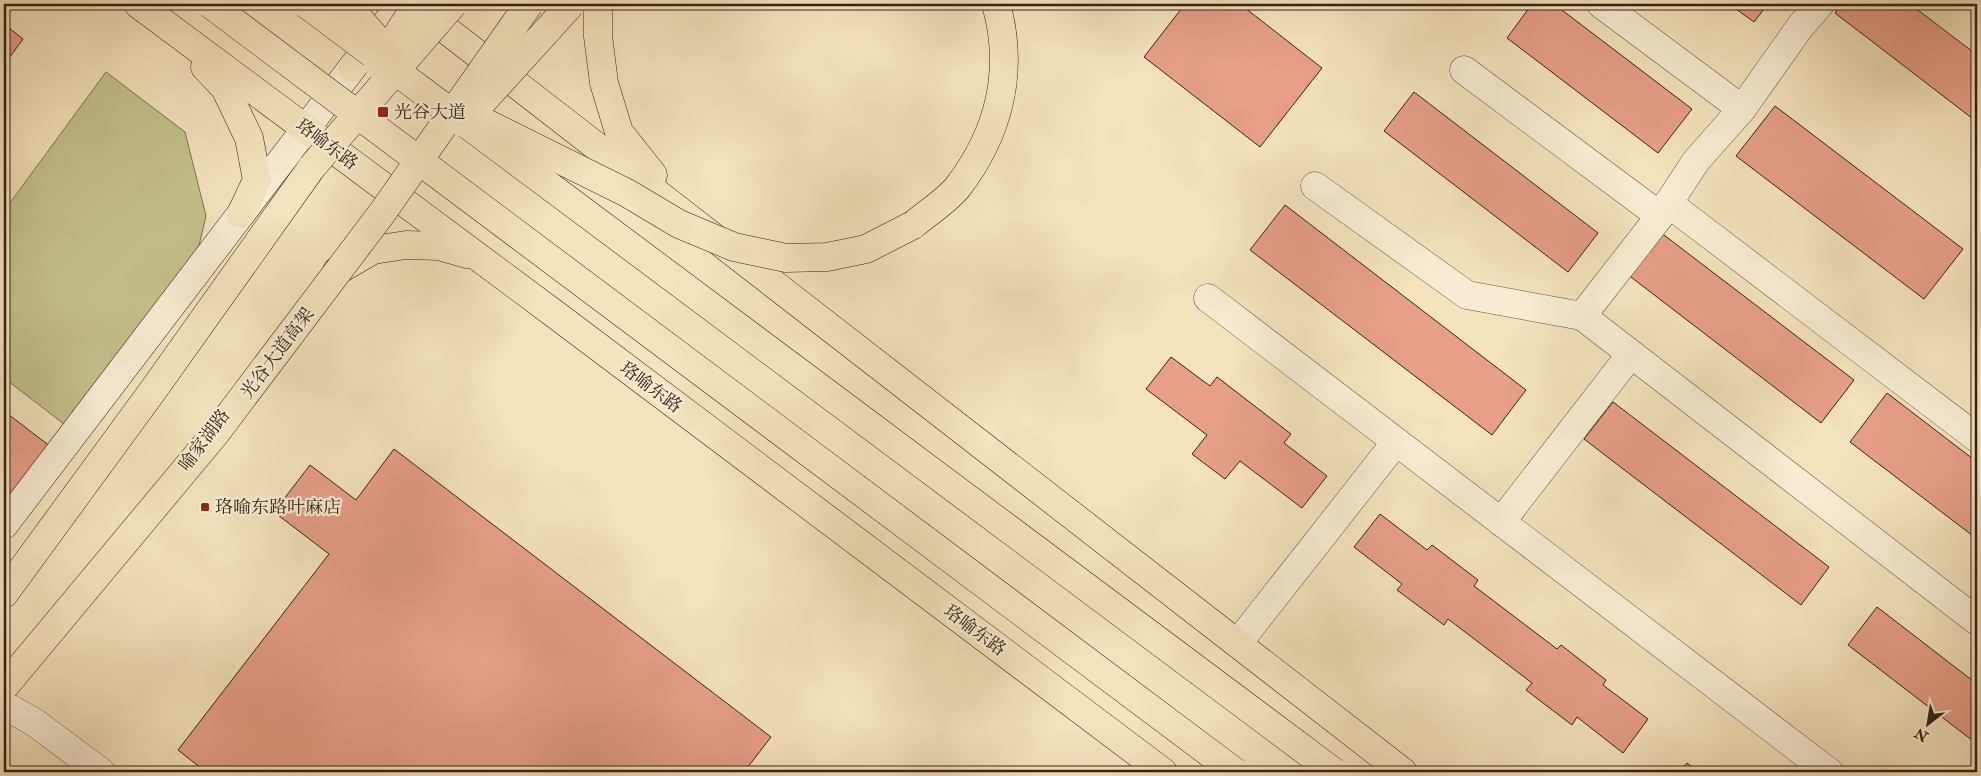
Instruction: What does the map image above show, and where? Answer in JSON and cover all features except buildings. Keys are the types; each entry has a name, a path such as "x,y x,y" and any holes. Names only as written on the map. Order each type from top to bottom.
{"main road":[{"name":"珞喻东路","path":"138,4 306,128 387,203 480,258 1163,772"},
{"path":"210,4 1235,772"},
{"path":"306,4 1334,772"},
{"path":"346,4 423,92 627,193 679,224 734,247 786,258 828,257 866,249 912,225 956,190 986,143 1000,101 1005,61 1000,18 996,4"},
{"path":"352,68 401,4"},
{"path":"413,4 1403,772"},
{"path":"4,594 148,397 312,167 417,4"},
{"path":"312,167 453,4"},
{"name":"光谷大道高架","path":"4,687 215,434 387,203 529,4"},
{"path":"440,129 536,4"},
{"path":"387,203 571,4"},
{"path":"598,4 598,36 604,83 619,132 678,208"},
{"path":"161,20 225,88 250,138 257,180 241,214"},
{"path":"328,277 373,250 406,245 439,246 480,258"}],"street":[{"path":"1601,4 1742,109"},
{"path":"1582,316 1664,209 1696,161 1742,109 1800,27 1820,4"},
{"path":"4,525 352,68"},
{"path":"1464,70 1664,209 1977,438"},
{"name":"喻家湖路","path":"4,704 328,277 387,203 440,129"},
{"path":"1315,186 1467,295 1582,316 1977,621"},
{"path":"1208,298 1829,772"},
{"path":"1501,522 1631,354"},
{"path":"1238,643 1396,442"},
{"path":"4,704 34,722 101,772"}],"shaded area":[{"path":"106,72 185,132 206,216 190,284 77,434 4,378 4,211"}],"place":[{"name":"光谷大道","path":"383,112"},
{"name":"珞喻东路叶麻店","path":"205,507"}]}
